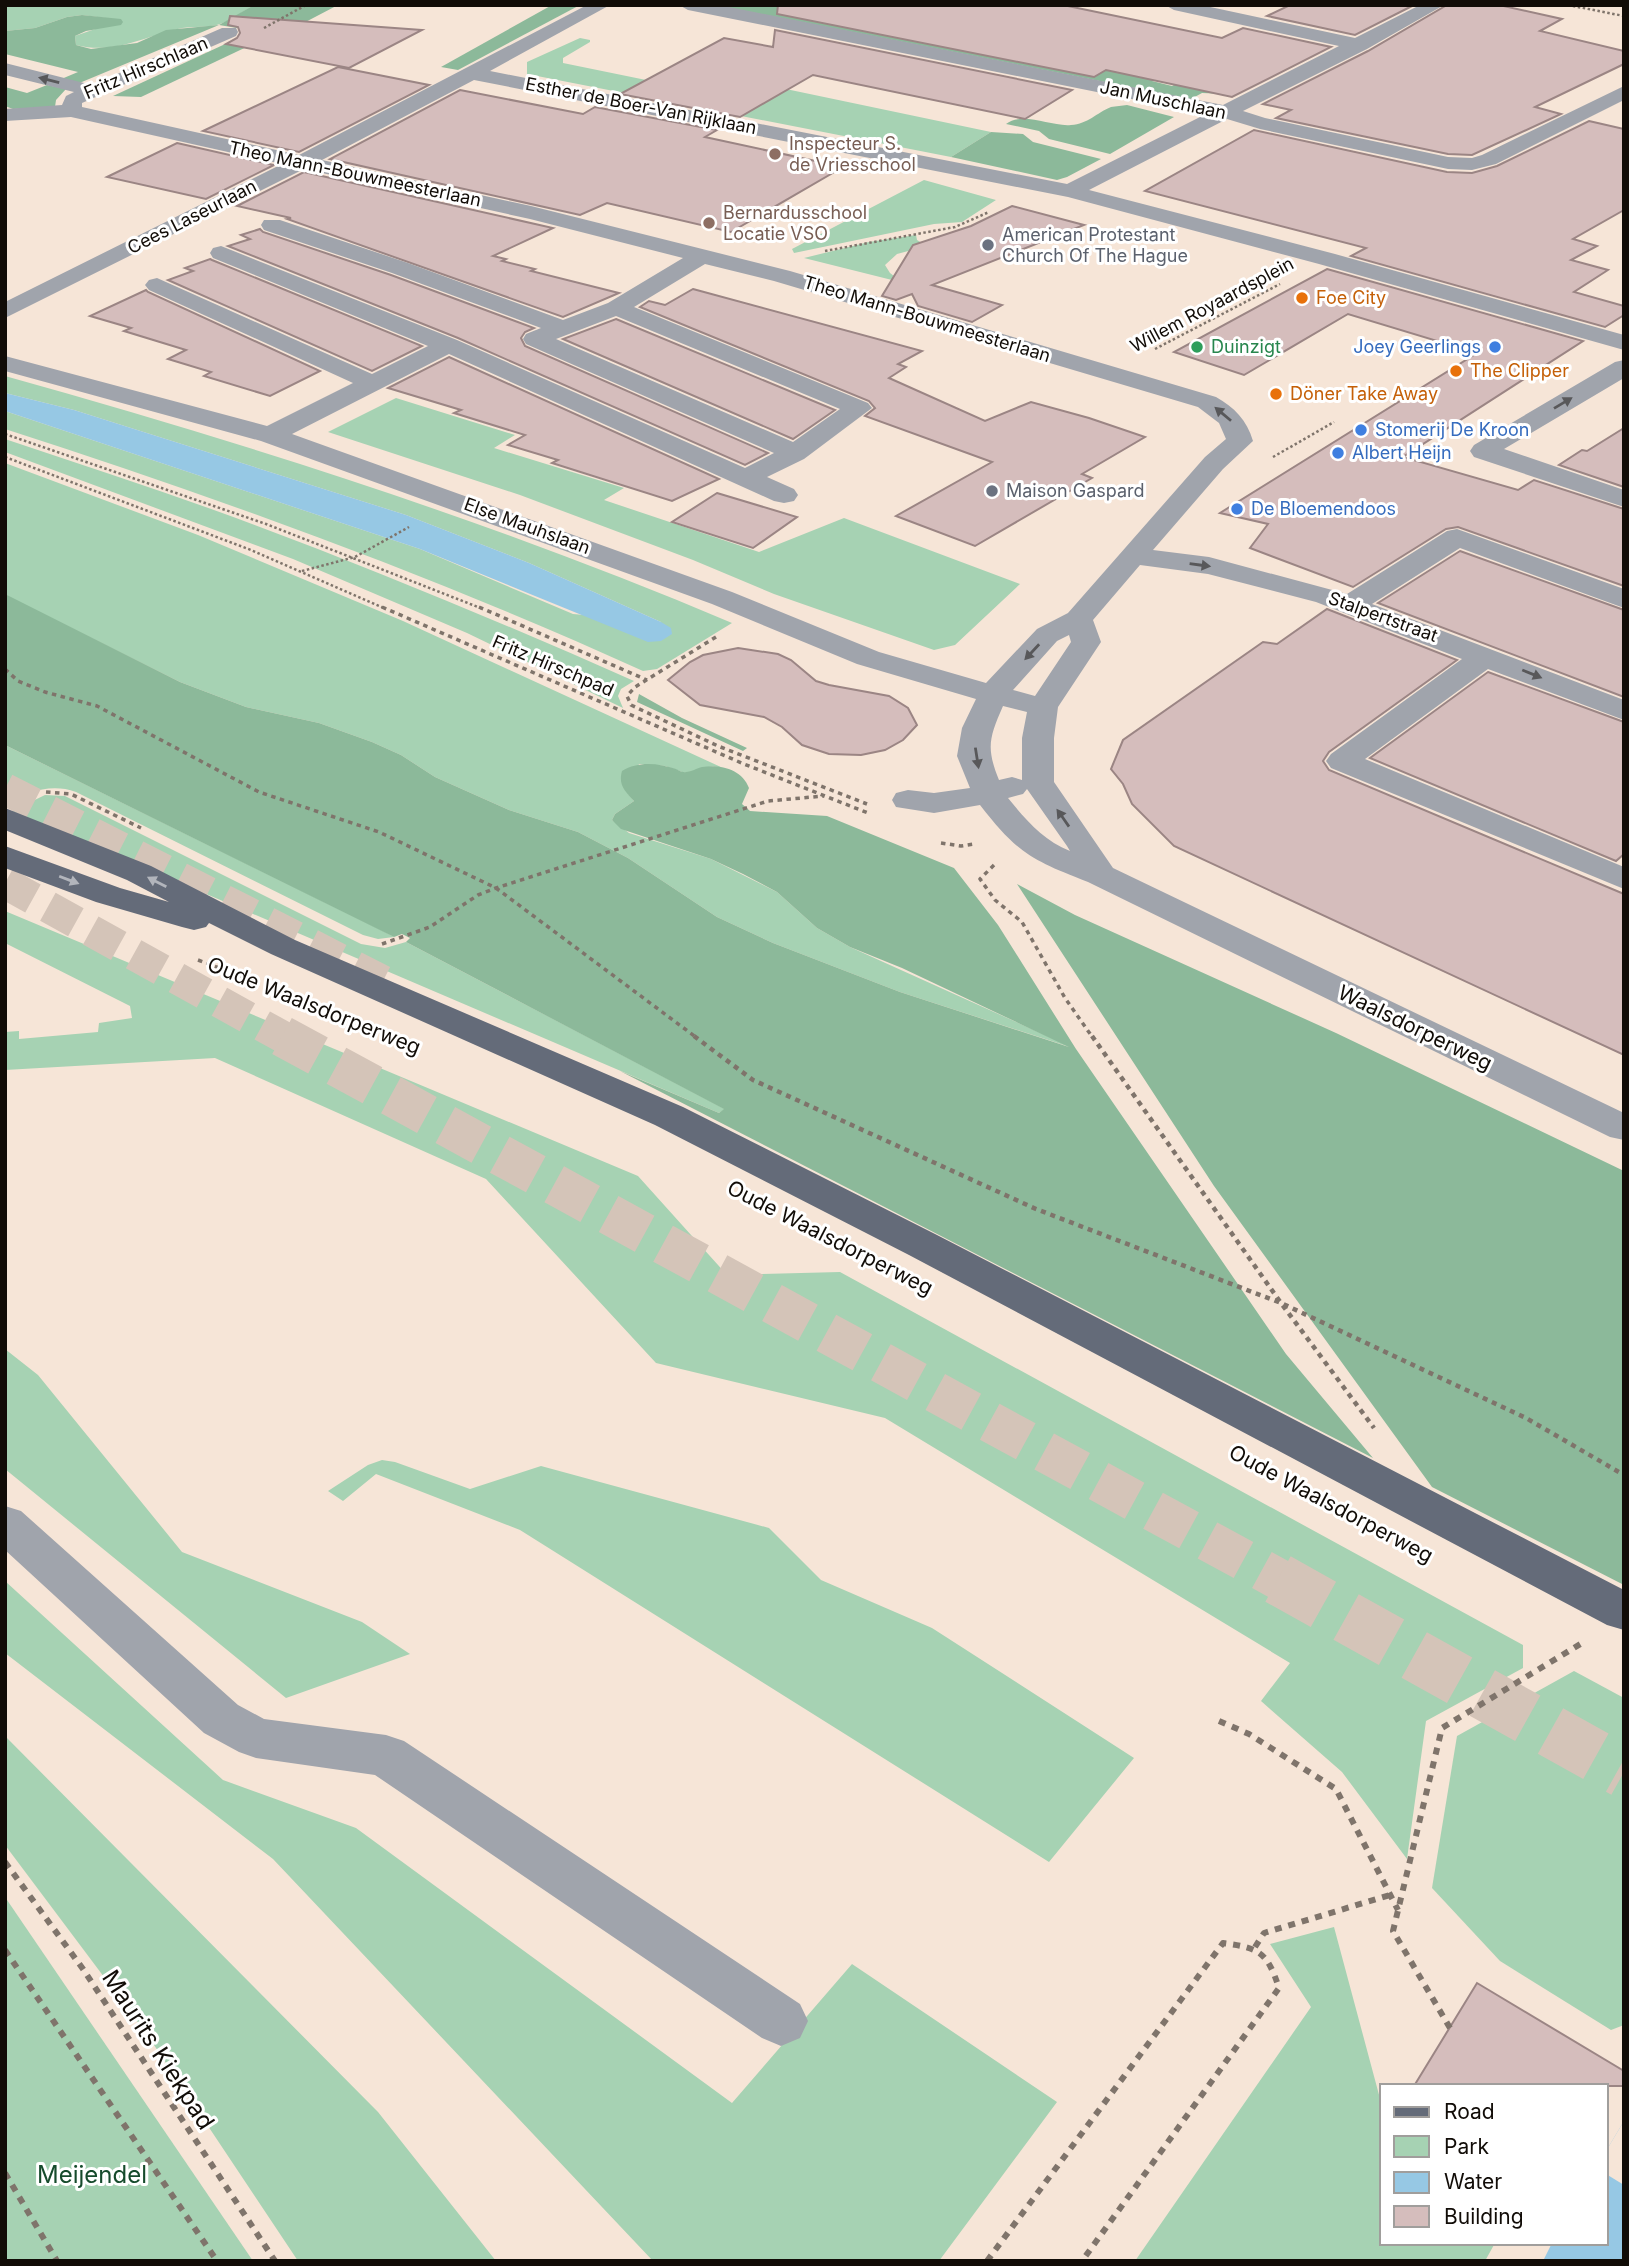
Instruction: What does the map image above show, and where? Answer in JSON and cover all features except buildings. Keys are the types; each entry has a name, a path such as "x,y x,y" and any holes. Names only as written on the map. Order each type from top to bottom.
{"main road":[{"name":"Oude Waalsdorperweg","path":"5,818 139,873 284,947 669,1116 923,1245 1624,1612"},
{"name":"Oude Waalsdorperweg","path":"5,856 108,895 284,947"}],"street":[{"name":"Cees Laseurlaan","path":"5,312 473,74 601,5"},
{"name":"Jan Muschlaan","path":"688,5 879,40 1226,112 1260,123 1448,163 1472,164 1489,160 1624,92"},
{"path":"1174,5 1360,45"},
{"path":"1070,191 1435,5"},
{"name":"Fritz Hirschlaan","path":"71,111 72,100 229,32"},
{"path":"5,69 93,91"},
{"name":"Esther de Boer-Van Rijklaan","path":"473,74 1070,191 1328,259 1624,343"},
{"name":"Theo Mann-Bouwmeesterlaan","path":"5,115 71,111 531,213 752,268 1207,402 1224,412 1238,428 1240,441 1214,463 1132,556"},
{"path":"272,225 563,328"},
{"path":"221,253 482,359 784,495"},
{"path":"482,359 616,308 702,256"},
{"path":"157,285 372,383"},
{"path":"616,308 859,408 795,453 745,478"},
{"path":"535,339 795,453"},
{"path":"270,435 448,345"},
{"name":"Else Mauhslaan","path":"5,363 270,435 555,536 756,612 868,658 1043,707"},
{"path":"1624,367 1483,451 1624,499"},
{"name":"Theo Mann-Bouwmeesterlaan","path":"1151,387 1185,408 1203,431 1214,463"},
{"path":"1352,604 1457,537 1624,598"},
{"name":"Stalpertstraat","path":"1132,556 1209,566 1352,604 1624,710"},
{"name":"Waalsdorperweg","path":"1132,556 1078,619 1047,635 993,694 978,728 973,756 988,793 1022,835 1045,853 1100,875 1624,1128"},
{"path":"1078,619 1086,642 1043,707 1038,738 1038,782 1083,845 1100,875"},
{"path":"1486,656 1342,761 1624,879"},
{"path":"908,800 921,804 944,802 1038,782"},
{"path":"5,1522 221,1719 256,1738 386,1756 781,2021"}],"path":[{"path":"229,32 260,30 306,5"},
{"path":"1568,5 1624,16"},
{"path":"752,268 887,237 956,227 1016,200 1070,191"},
{"name":"Willem Royaardsplein","path":"1108,373 1328,259"},
{"path":"5,434 238,513 355,557 482,608 647,680"},
{"name":"Fritz Hirschpad","path":"5,457 251,550 744,764 875,816"},
{"path":"300,571 355,557 414,524"},
{"path":"756,612 647,680 627,695 631,705 718,746 876,808"},
{"path":"5,669 18,681 45,692 97,706 258,792 379,832 496,888 753,1080 1036,1209 1281,1303 1526,1418 1624,1475"},
{"path":"39,794 49,791 71,794 143,829"},
{"path":"369,943 382,944 430,928 478,895 496,888 768,801 829,796"},
{"path":"939,842 961,846 1022,835"},
{"path":"999,860 979,879 995,900 1022,922 1065,998 1281,1303 1381,1437"},
{"name":"Oude Waalsdorperweg","path":"195,958 271,988"},
{"path":"1450,2028 1393,1931 1443,1728 1586,1640 1574,1634"},
{"path":"1219,1721 1248,1734 1336,1788 1398,1911"},
{"name":"Maurits Kiekpad","path":"5,1862 83,1969 275,2261"},
{"path":"1255,1947 1264,1933 1390,1895"},
{"path":"987,2261 1223,1944 1255,1947 1271,1960 1279,1988 1082,2261"},
{"path":"5,1950 217,2261"},
{"path":"5,2173 57,2261"}],"green space":[{"path":"5,5 254,5 216,25 182,28 104,48 76,45 75,36 121,20 82,15 35,28 5,31"},
{"path":"254,5 338,5 273,39 255,31 219,25"},
{"path":"552,5 580,5 458,70 441,67"},
{"path":"715,5 788,5 1167,72 1152,81 1172,86 1189,77 1226,94 1202,93 1191,99"},
{"path":"82,15 121,19 121,25 86,31 75,36 76,45 91,49 137,43 166,30 219,25 77,84 59,80 78,72 5,54 5,31 35,28 67,17"},
{"path":"580,38 590,42 563,58 563,63 734,98 762,84 991,132 951,157 527,74 527,62"},
{"path":"236,39 257,42 141,97 113,96"},
{"path":"47,85 66,89 56,100 55,107 13,109 5,106 5,87 27,93"},
{"path":"1127,105 1174,117 1110,154 1049,139 1039,131 1006,124 1013,120 1029,119 1063,125 1077,124 1111,107"},
{"path":"991,132 1023,134 1033,142 1101,159 1057,180 951,157"},
{"path":"924,180 996,200 962,222 934,224 794,253 792,249"},
{"path":"916,235 917,240 927,246 897,254 885,265 899,280 896,281 804,258 869,242"},
{"path":"5,376 190,430 373,488 554,552 732,623 657,669 643,671 486,603 328,541 5,429 5,411 420,549 573,614 661,622 529,563 406,515 74,410 5,393"},
{"path":"396,398 515,435 494,448 624,488 604,500 759,552 844,518 1020,584 955,645 934,650 774,594 693,560 520,495 328,432"},
{"path":"5,439 286,537 585,659 634,681 621,689 618,696 623,708 467,633 293,559 5,452"},
{"path":"5,463 198,535 403,621 723,768 713,766 685,773 665,766 639,764 628,794 634,801 615,814 612,820 629,833 711,859 777,892 817,928 850,947 1076,1049 900,992 773,943 717,917 628,858 578,832 509,810 435,777 401,755 372,742 319,723 246,707 180,682 11,598 5,594"},
{"path":"5,594 180,682 246,707 319,723 372,742 401,755 435,777 509,810 578,832 628,858 717,917 773,943 900,992 1069,1047 902,968 850,947 817,928 777,892 743,874 711,859 621,829 612,820 615,814 634,801 622,784 622,771 648,764 685,772 709,766 730,769 741,776 749,788 742,804 750,811 827,816 954,868 998,925 1076,1049 1286,1354 1373,1458 620,1071 719,1113 724,1109 406,942 410,938 402,934 394,937 5,745"},
{"path":"639,694 682,718 747,748 743,751 637,702"},
{"path":"5,745 394,937 378,939 363,935 76,792 57,788 39,790 5,805"},
{"path":"45,795 65,796 361,944 385,948 406,942 725,1109 719,1113 12,811"},
{"path":"1017,884 1075,915 1336,1033 1624,1171 1624,1585 1432,1487 1214,1186"},
{"path":"5,911 638,1176 727,1275 840,1272 1523,1645 1523,1668 1426,1721 1407,1859 1342,1772 1261,1701 1290,1663 885,1418 656,1363 486,1179 215,1058 5,1070 5,1032 19,1031 19,1039 98,1032 99,1023 132,1018 130,1006 5,943"},
{"path":"5,1349 38,1375 182,1552 362,1622 410,1654 286,1698 5,1469"},
{"path":"382,1460 395,1462 470,1489 541,1466 769,1528 821,1580 932,1628 1134,1758 1049,1862 520,1530 376,1474 343,1501 328,1491 368,1465"},
{"path":"5,1581 223,1780 356,1828 732,2103 852,1964 1057,2102 939,2261 653,2261 273,1859 5,1653"},
{"path":"1574,1671 1624,1698 1624,2025 1611,2030 1500,1961 1432,1888 1457,1736"},
{"path":"5,1736 378,2112 496,2261 298,2261 146,2033 5,1845"},
{"name":"Meijendel","path":"5,1897 253,2261 5,2261"},
{"path":"1334,1927 1380,2099 1380,2245 1494,2245 1485,2261 1135,2261 1311,2007 1270,1944"}],"water":[{"path":"5,393 74,410 406,515 529,563 661,622 671,628 672,634 661,641 648,642 420,549 5,411"},
{"path":"1624,2121 1624,2261 1543,2261 1551,2245 1608,2245 1608,2148"}],"pier":[{"path":"1624,2121 1624,2185 1608,2175 1608,2148"}],"tunnel":[{"path":"5,789 388,984"},
{"path":"5,883 285,1038"},
{"path":"282,1036 1282,1581"},
{"path":"1278,1579 1624,1772"}],"place":[{"name":"Inspecteur S. de Vriesschool","path":"775,154"},
{"name":"Bernardusschool Locatie VSO","path":"709,223"},
{"name":"American Protestant Church Of The Hague","path":"988,245"},
{"name":"Foe City","path":"1302,298"},
{"name":"Duinzigt","path":"1197,347"},
{"name":"Joey Geerlings","path":"1495,347"},
{"name":"The Clipper","path":"1456,371"},
{"name":"Döner Take Away","path":"1276,394"},
{"name":"Stomerij De Kroon","path":"1361,430"},
{"name":"Albert Heijn","path":"1338,453"},
{"name":"Maison Gaspard","path":"992,491"},
{"name":"De Bloemendoos","path":"1237,509"}]}
